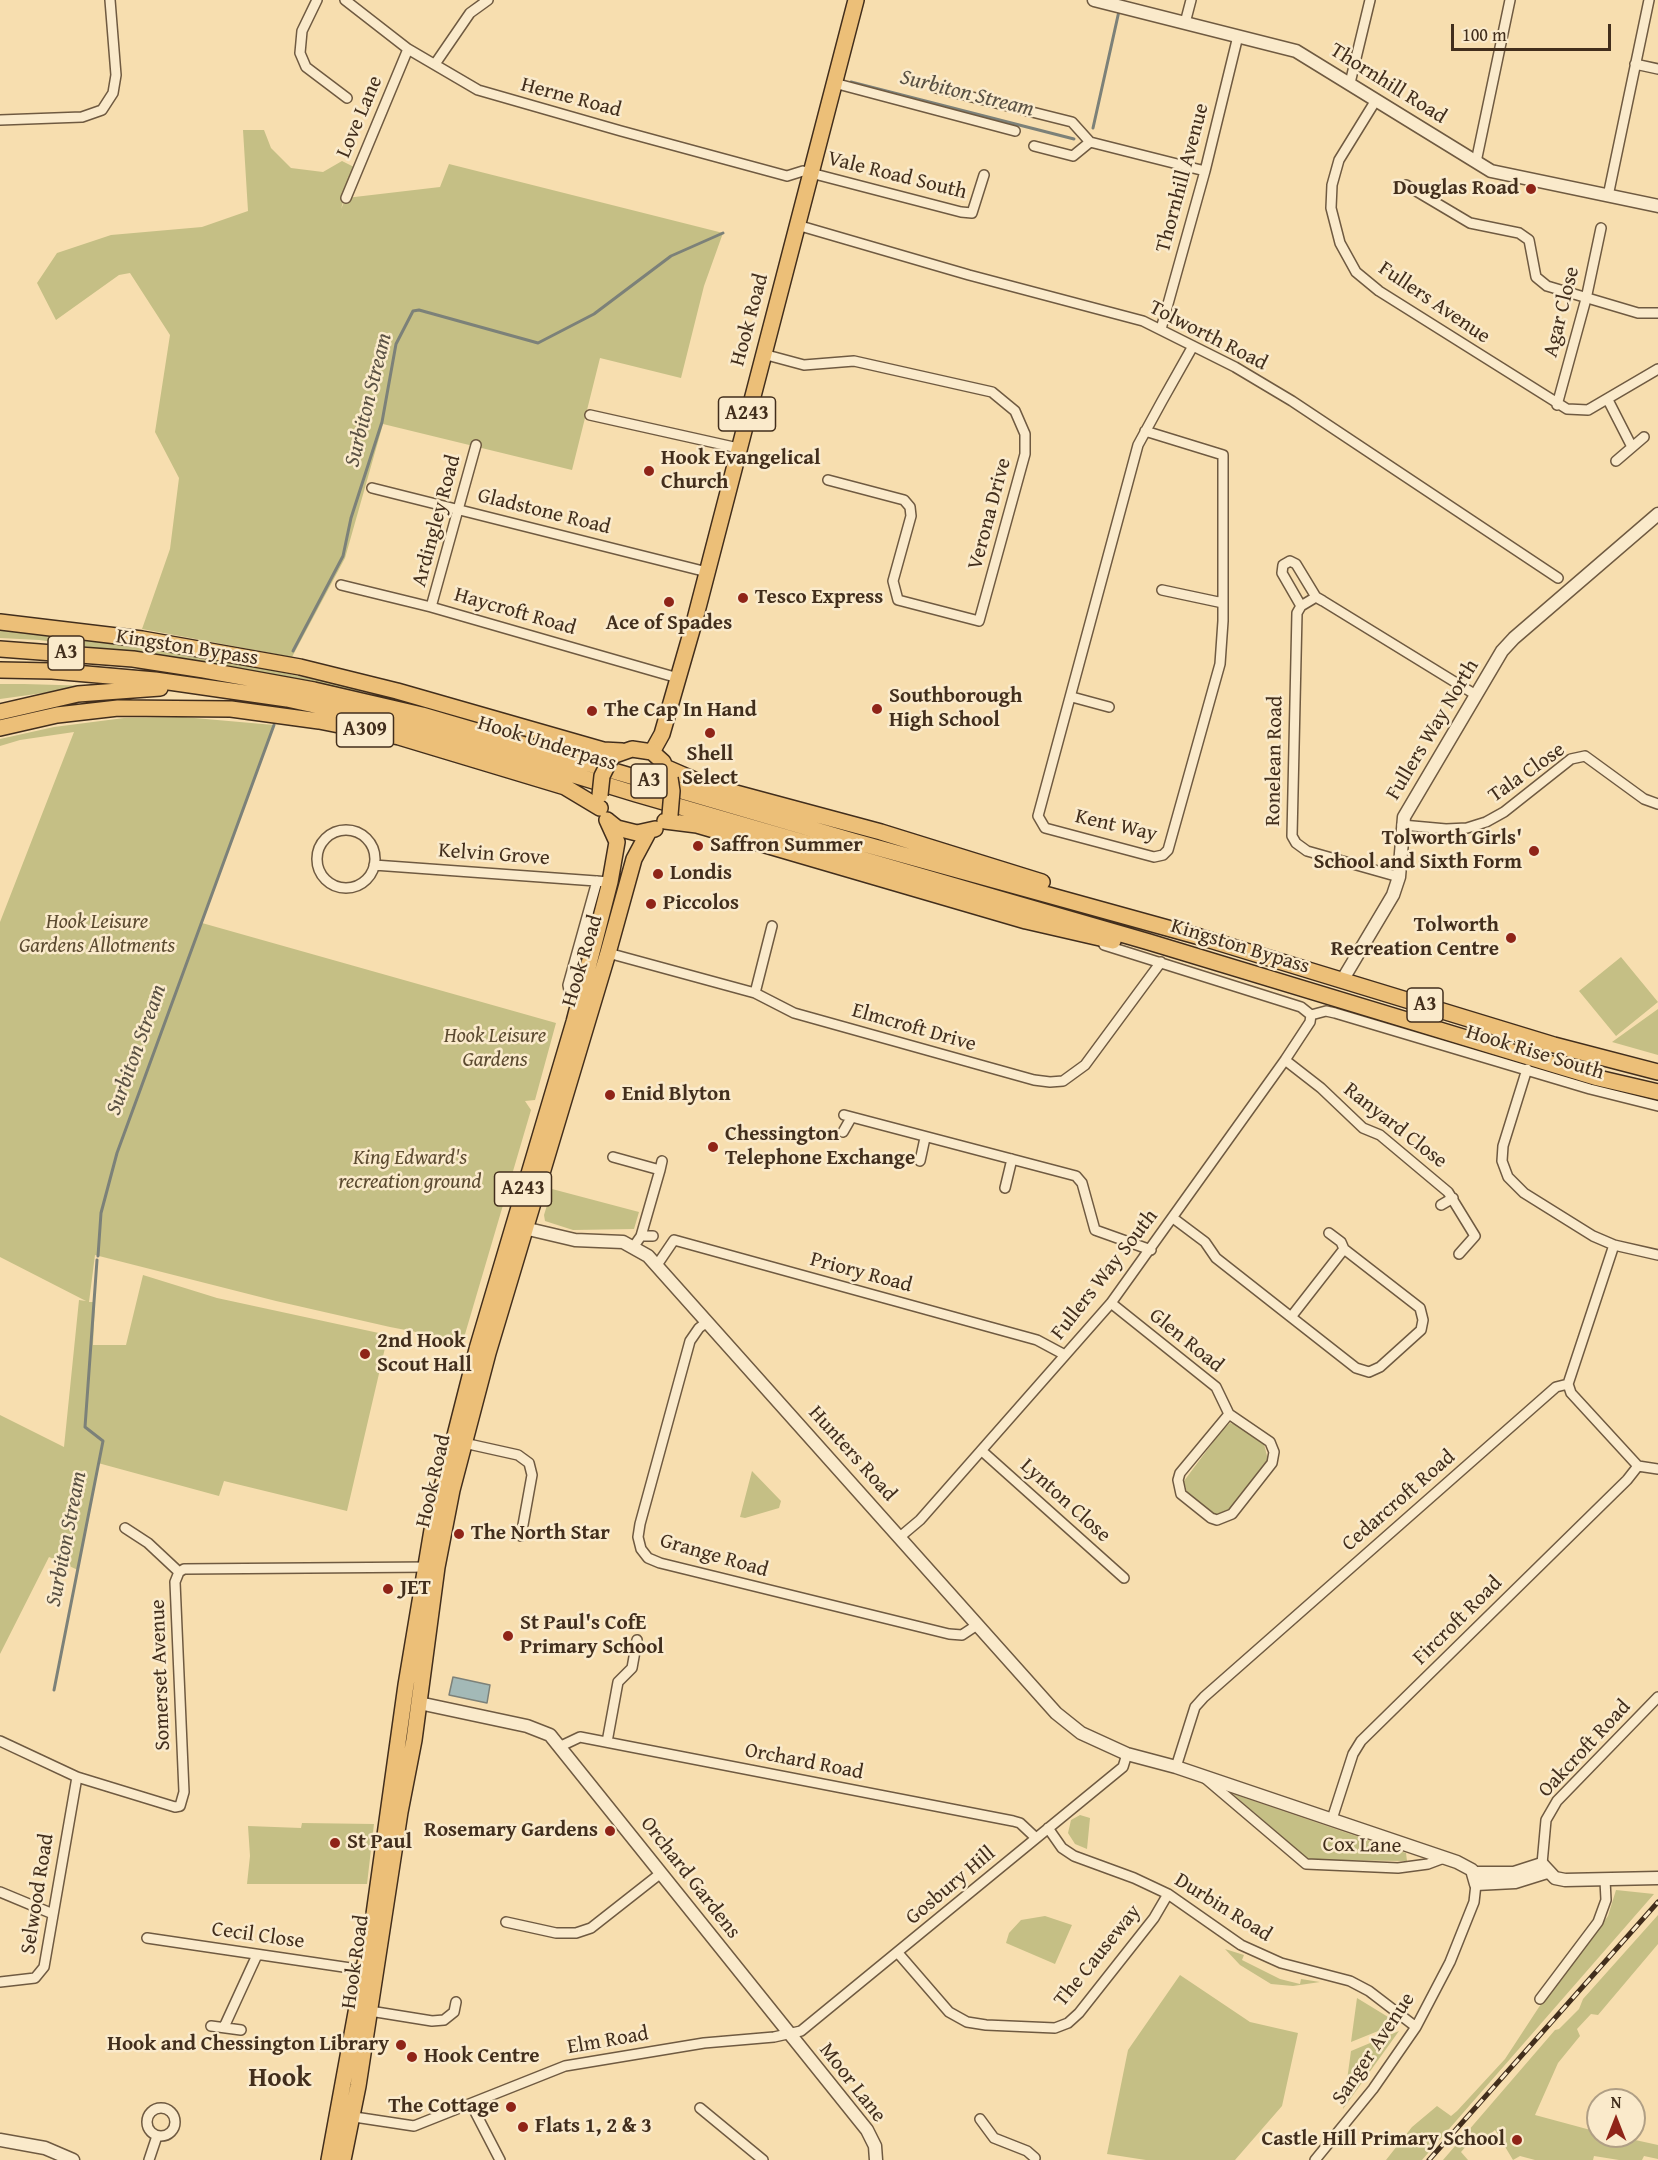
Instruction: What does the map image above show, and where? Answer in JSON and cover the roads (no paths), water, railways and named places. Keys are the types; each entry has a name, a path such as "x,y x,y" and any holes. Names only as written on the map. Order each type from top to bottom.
{"main road":[{"name":"Hook Road","path":"652,752 662,734 707,572 855,0"},
{"name":"A309","path":"0,622 142,639 300,667 408,694 616,755"},
{"name":"Kingston Bypass","path":"0,649 159,663 314,690 365,702"},
{"name":"A3","path":"0,670 108,675 199,686"},
{"path":"0,712 78,694 199,686"},
{"name":"Hook Underpass","path":"199,686 287,699 423,729 913,873"},
{"name":"Hook Underpass","path":"365,702 422,715 932,862"},
{"name":"A309","path":"0,728 57,715 118,708 173,706 253,712 319,721 399,737 565,787 602,807"},
{"path":"632,749 652,752 669,773 672,791 668,818 649,831 626,831 602,807 603,776 616,755 632,749"},
{"path":"669,773 881,832 1038,881 1192,935"},
{"name":"A243","path":"602,807 617,842 604,881"},
{"path":"668,818 1026,921 1242,970"},
{"name":"Hook Road","path":"328,2160 345,2115 370,2011 419,1703 431,1567 524,1228 634,860 649,831"},
{"name":"Kingston Bypass","path":"932,862 1343,979 1554,1045 1658,1072"},
{"name":"Kingston Bypass","path":"913,873 1598,1078 1658,1092"},
{"name":"Hook Road","path":"343,2160 345,2115 364,1970 450,1450 593,949 604,881"}],"street":[{"path":"0,120 82,117 102,110 113,93 116,75 110,0"},
{"path":"317,0 302,31 300,53 306,67 347,98"},
{"name":"Herne Road","path":"345,0 408,49 470,86 502,98 787,176 803,171 810,173"},
{"path":"435,64 470,13 488,0"},
{"name":"Thornhill Road","path":"1094,0 1296,51 1491,171 1658,206"},
{"path":"1185,23 1191,0"},
{"path":"1350,83 1370,0"},
{"path":"1476,162 1510,0"},
{"path":"1608,196 1649,0"},
{"name":"Thornhill Avenue","path":"1161,329 1205,171 1238,36"},
{"name":"Love Lane","path":"346,198 408,49"},
{"path":"1635,64 1658,69"},
{"path":"834,84 1015,131"},
{"path":"936,88 1072,122 1090,142 1205,171"},
{"name":"Fullers Avenue","path":"1376,100 1340,160 1332,185 1330,208 1340,243 1356,272 1379,291 1557,405 1575,411 1588,410 1608,400 1658,369"},
{"path":"1034,146 1073,156 1090,142"},
{"name":"Vale Road South","path":"810,173 972,213 984,175"},
{"path":"1406,185 1470,223 1520,233 1529,240 1536,277 1546,286 1638,313 1658,313"},
{"name":"Tolworth Road","path":"797,225 969,275 1134,318 1161,329 1292,401 1558,578"},
{"name":"Agar Close","path":"1557,405 1586,299 1601,228"},
{"name":"Kent Way","path":"1145,431 1223,455 1223,603 1220,664 1168,850 1163,855 1154,857 1045,828 1038,816 1072,697 1138,445 1145,431 1193,346"},
{"name":"Verona Drive","path":"763,354 804,365 854,361 992,392 1015,411 1024,434 1024,454 980,621 898,600 893,581 911,516 910,507 904,500 828,480"},
{"path":"1608,400 1632,447"},
{"path":"590,415 738,448"},
{"path":"1616,461 1644,436"},
{"name":"Ardingley Road","path":"431,607 460,510 476,445"},
{"name":"Gladstone Road","path":"372,488 707,572"},
{"name":"Fullers Way North","path":"1343,979 1393,895 1399,877 1402,825 1424,780 1509,643 1658,514"},
{"path":"1316,597 1301,606 1282,573 1283,565 1290,561 1296,564 1316,597 1476,695"},
{"name":"Haycroft Road","path":"341,585 431,607 678,678"},
{"path":"1162,590 1223,603"},
{"name":"Ronelean Road","path":"1301,606 1297,613 1292,836 1296,843 1307,850 1399,877"},
{"path":"1072,697 1109,707"},
{"name":"Tala Close","path":"1402,825 1446,830 1467,828 1486,822 1504,813 1571,759 1586,756 1644,799 1658,804"},
{"path":"350,830 359,834 370,844 374,865 370,874 360,884 350,888 336,886 327,881 319,871 318,852 327,837 335,832 350,830"},
{"name":"Kelvin Grove","path":"374,865 604,881"},
{"path":"580,997 569,990 568,985 604,881"},
{"name":"Hook Rise South","path":"1026,921 1301,1007 1311,1015 1326,1011 1590,1089 1658,1106"},
{"path":"755,993 772,926"},
{"name":"Elmcroft Drive","path":"608,953 755,993 794,1013 1034,1080 1050,1082 1063,1081 1086,1065 1161,962"},
{"name":"Fullers Way South","path":"900,1536 920,1520 1112,1303 1285,1060 1310,1022 1311,1015"},
{"name":"Ranyard Close","path":"1285,1060 1321,1088 1364,1128 1380,1135 1398,1149 1440,1184 1453,1198 1474,1236 1460,1254"},
{"path":"1527,1069 1503,1146 1502,1161 1508,1177 1524,1193 1593,1236 1614,1245 1658,1255"},
{"path":"843,1132 848,1116 1076,1176 1082,1183 1095,1230 1151,1250"},
{"path":"920,1161 925,1138"},
{"path":"524,1228 564,1239 623,1242 634,1246 641,1236 661,1165 613,1157"},
{"path":"1005,1188 1012,1159"},
{"name":"Ranyard Close","path":"1441,1205 1453,1198"},
{"path":"1173,1218 1205,1242 1216,1258 1291,1317 1356,1368 1369,1372 1380,1367 1420,1330 1423,1320 1420,1308 1344,1249 1341,1242 1329,1233"},
{"path":"641,1236 653,1236"},
{"name":"Priory Road","path":"657,1265 674,1240 1037,1340 1065,1355"},
{"path":"1614,1245 1568,1384 1571,1393 1638,1466 1658,1469"},
{"name":"Hunters Road","path":"634,1246 657,1265 1056,1713 1081,1733 1127,1754"},
{"path":"1291,1317 1344,1249"},
{"name":"Glen Road","path":"1112,1303 1216,1387 1229,1414 1270,1442 1274,1452 1272,1463 1232,1514 1217,1520 1211,1518 1181,1494 1178,1480 1180,1473 1229,1414"},
{"name":"Grange Road","path":"707,1322 699,1328 690,1341 640,1524 638,1537 641,1549 648,1558 660,1563 949,1634 962,1635 976,1624"},
{"name":"Cedarcroft Road","path":"1176,1767 1195,1707 1204,1697 1556,1388 1568,1384"},
{"path":"464,1443 518,1455 529,1463 532,1475 521,1536"},
{"name":"Lynton Close","path":"982,1451 1124,1578"},
{"name":"Fircroft Road","path":"1332,1819 1353,1754 1361,1741 1619,1488 1638,1466"},
{"path":"125,1528 148,1543 179,1572"},
{"name":"Somerset Avenue","path":"0,1741 77,1777 174,1807 183,1802 175,1582 179,1572 184,1569 431,1567"},
{"path":"607,1743 618,1682 632,1668 637,1640"},
{"name":"Oakcroft Road","path":"1544,1868 1546,1820 1557,1801 1658,1697"},
{"name":"Orchard Gardens","path":"419,1703 540,1730 550,1735 788,2033"},
{"name":"Orchard Road","path":"561,1746 580,1737 1012,1821 1020,1823 1036,1838"},
{"name":"Cox Lane","path":"1127,1754 1202,1775 1466,1865 1476,1879"},
{"name":"Gosbury Hill","path":"788,2033 801,2031 898,1953 1123,1767 1127,1754"},
{"name":"Cox Lane","path":"1202,1775 1306,1864 1398,1868 1428,1864 1444,1858"},
{"name":"Selwood Road","path":"0,1982 21,1981 39,1974 44,1967 77,1777"},
{"name":"Durbin Road","path":"1048,1828 1062,1848 1074,1856 1134,1878 1168,1894 1241,1946 1281,1963 1350,1981 1369,1991 1416,2027"},
{"path":"1476,1879 1515,1882 1544,1868 1555,1878 1565,1880 1658,1878"},
{"path":"506,1922 556,1933 576,1933 591,1928 661,1874"},
{"name":"Sanger Avenue","path":"1315,2160 1372,2090 1416,2027 1450,1962 1474,1902 1476,1879"},
{"path":"1539,1999 1598,1922 1606,1900 1605,1880"},
{"path":"0,1892 53,1914"},
{"name":"The Causeway","path":"898,1953 949,2012 967,2022 1054,2028 1068,2023 1079,2013 1154,1918 1168,1894"},
{"name":"Cecil Close","path":"147,1938 364,1970"},
{"path":"224,2028 258,1955"},
{"path":"370,2011 444,2020 454,2012 456,2002"},
{"path":"211,2026 241,2030"},
{"name":"Elm Road","path":"345,2115 414,2126 566,2066 704,2043 788,2033"},
{"name":"Moor Lane","path":"788,2033 867,2130 874,2146 876,2160"},
{"path":"471,2104 500,2160"},
{"path":"700,2108 763,2160"},
{"path":"980,2119 994,2138 1038,2157"},
{"path":"149,2160 157,2136"},
{"path":"0,2140 45,2148 72,2160"}],"water":[{"path":"453,1677 490,1685 487,1703 449,1695"}],"waterway":[{"name":"Surbiton Stream","path":"1093,128 1119,11"},
{"name":"Surbiton Stream","path":"851,82 1074,139"},
{"name":"Surbiton Stream","path":"293,651 343,556 351,518 382,422 396,344 413,311 419,310 538,343 594,314 671,256 723,233"},
{"name":"Surbiton Stream","path":"98,1256 101,1213 117,1153 274,725"},
{"name":"Surbiton Stream","path":"54,1690 103,1441 85,1427 97,1260"}],"railway":[{"path":"1429,2160 1658,1902"}],"place":[{"name":"Douglas Road","path":"1531,189"},
{"name":"Hook Evangelical Church","path":"649,471"},
{"name":"Tesco Express","path":"743,598"},
{"name":"Ace of Spades","path":"669,602"},
{"name":"Southborough High School","path":"877,709"},
{"name":"The Cap In Hand","path":"592,711"},
{"name":"Shell Select","path":"710,733"},
{"name":"Saffron Summer","path":"698,846"},
{"name":"Tolworth Girls' School and Sixth Form","path":"1534,851"},
{"name":"Londis","path":"658,874"},
{"name":"Piccolos","path":"651,904"},
{"name":"Tolworth Recreation Centre","path":"1511,938"},
{"name":"Enid Blyton","path":"610,1095"},
{"name":"Chessington Telephone Exchange","path":"713,1147"},
{"name":"2nd Hook Scout Hall","path":"365,1354"},
{"name":"The North Star","path":"459,1534"},
{"name":"JET","path":"388,1589"},
{"name":"St Paul's CofE Primary School","path":"508,1636"},
{"name":"Rosemary Gardens","path":"610,1831"},
{"name":"St Paul","path":"335,1843"},
{"name":"Hook and Chessington Library","path":"401,2045"},
{"name":"Hook Centre","path":"412,2057"},
{"name":"The Cottage","path":"511,2107"},
{"name":"Flats 1, 2 & 3","path":"523,2127"},
{"name":"Castle Hill Primary School","path":"1517,2140"}],"district":[{"name":"Hook","path":"280,2079"}],"park label":[{"name":"Hook Leisure Gardens Allotments","path":"97,935"},
{"name":"Hook Leisure Gardens","path":"495,1049"},
{"name":"King Edward's recreation ground","path":"410,1171"}]}
